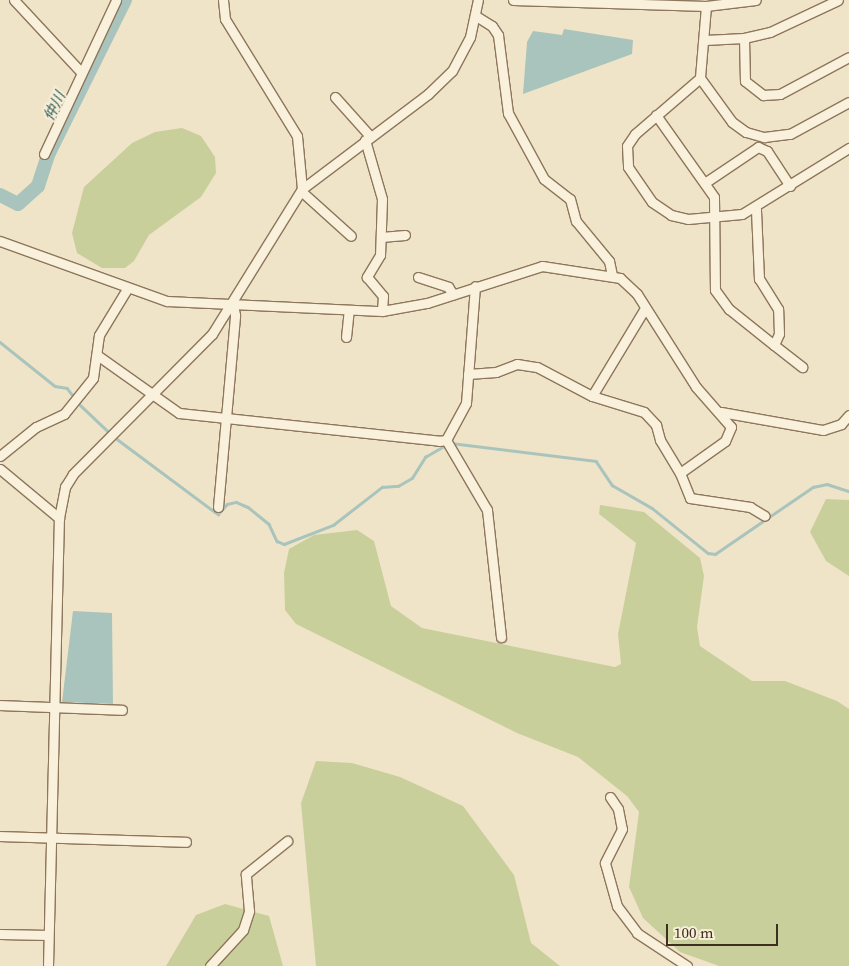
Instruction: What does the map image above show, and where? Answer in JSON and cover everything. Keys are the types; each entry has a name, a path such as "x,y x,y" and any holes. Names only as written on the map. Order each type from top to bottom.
{"street":[{"path":"14,0 81,72"},
{"path":"44,154 116,0"},
{"path":"223,0 225,19 297,136 302,190 351,236"},
{"path":"48,966 59,518 69,480 203,345 234,303 302,190 428,94 452,71 462,56 476,16 478,0"},
{"path":"513,0 706,6 756,0"},
{"path":"705,40 744,38 791,24 838,0"},
{"path":"706,6 705,40 700,78 656,115 627,146 626,158 632,173 661,210 678,217 714,219 756,209 849,148"},
{"path":"476,16 492,26 498,35 508,113 544,179 570,199 576,221 609,261 612,275"},
{"path":"744,38 745,81 763,95 780,94 849,57"},
{"path":"700,78 732,122 746,132 764,137 790,134 849,102"},
{"path":"335,97 368,138 382,199 380,255 367,277 383,296 382,311"},
{"path":"656,115 706,182 714,197 715,290 729,309 802,367"},
{"path":"706,182 758,148 767,152 790,186"},
{"path":"756,209 759,279 778,309 779,334 774,345"},
{"path":"381,237 405,236"},
{"path":"0,241 127,289 167,301 382,311 406,308 542,266 612,275 628,282 696,387 722,412 731,427 729,436 680,473"},
{"path":"418,277 448,287 453,294"},
{"path":"446,440 464,409 475,286"},
{"path":"0,456 36,427 64,414 93,378 99,336 127,289"},
{"path":"218,507 227,418 235,315 234,303"},
{"path":"592,396 645,308"},
{"path":"346,338 349,310"},
{"path":"97,355 180,413 446,440"},
{"path":"468,374 496,372 517,364 536,367 592,396 651,418 695,502 750,507 765,516"},
{"path":"722,412 823,430 841,424 849,415"},
{"path":"446,440 487,510 501,637"},
{"path":"0,469 59,518"},
{"path":"0,705 122,710"},
{"path":"610,797 618,809 622,829 605,863 617,906 637,933 687,966"},
{"path":"0,836 186,842"},
{"path":"210,966 245,924 250,900 246,874 286,841"},
{"path":"0,934 48,935"}],"green space":[{"path":"182,128 201,136 215,157 216,173 201,197 149,235 134,261 125,268 102,268 77,253 72,233 84,187 132,143 155,132"},
{"path":"826,499 849,500 849,576 826,561 810,532"},
{"path":"600,505 644,512 700,558 704,576 697,627 700,646 752,681 785,681 837,701 849,709 849,966 719,966 680,952 643,918 629,887 639,812 627,796 578,757 517,733 296,624 285,610 284,573 289,549 314,535 357,530 374,541 391,606 422,628 615,667 621,664 618,634 636,543 599,514"},
{"path":"316,761 352,763 400,777 463,806 514,875 531,943 560,966 316,966 301,803"},
{"path":"225,904 269,916 283,966 166,966 196,915"}],"water":[{"path":"564,29 633,40 632,54 523,94 527,42 533,31 562,35"},
{"path":"73,611 112,613 113,704 62,702"}],"waterway":[{"name":"仲川","path":"0,195 18,204 38,186 49,153 125,0"},
{"path":"0,342 55,386 67,388 74,397"},
{"path":"77,402 113,436 218,514 227,504 236,502 248,507 269,524 277,541 284,544 333,525 382,487 398,486 412,478 425,457 446,445"},
{"path":"451,443 596,461 612,485 652,508 708,553 715,554 813,487 827,484 849,491"}]}
